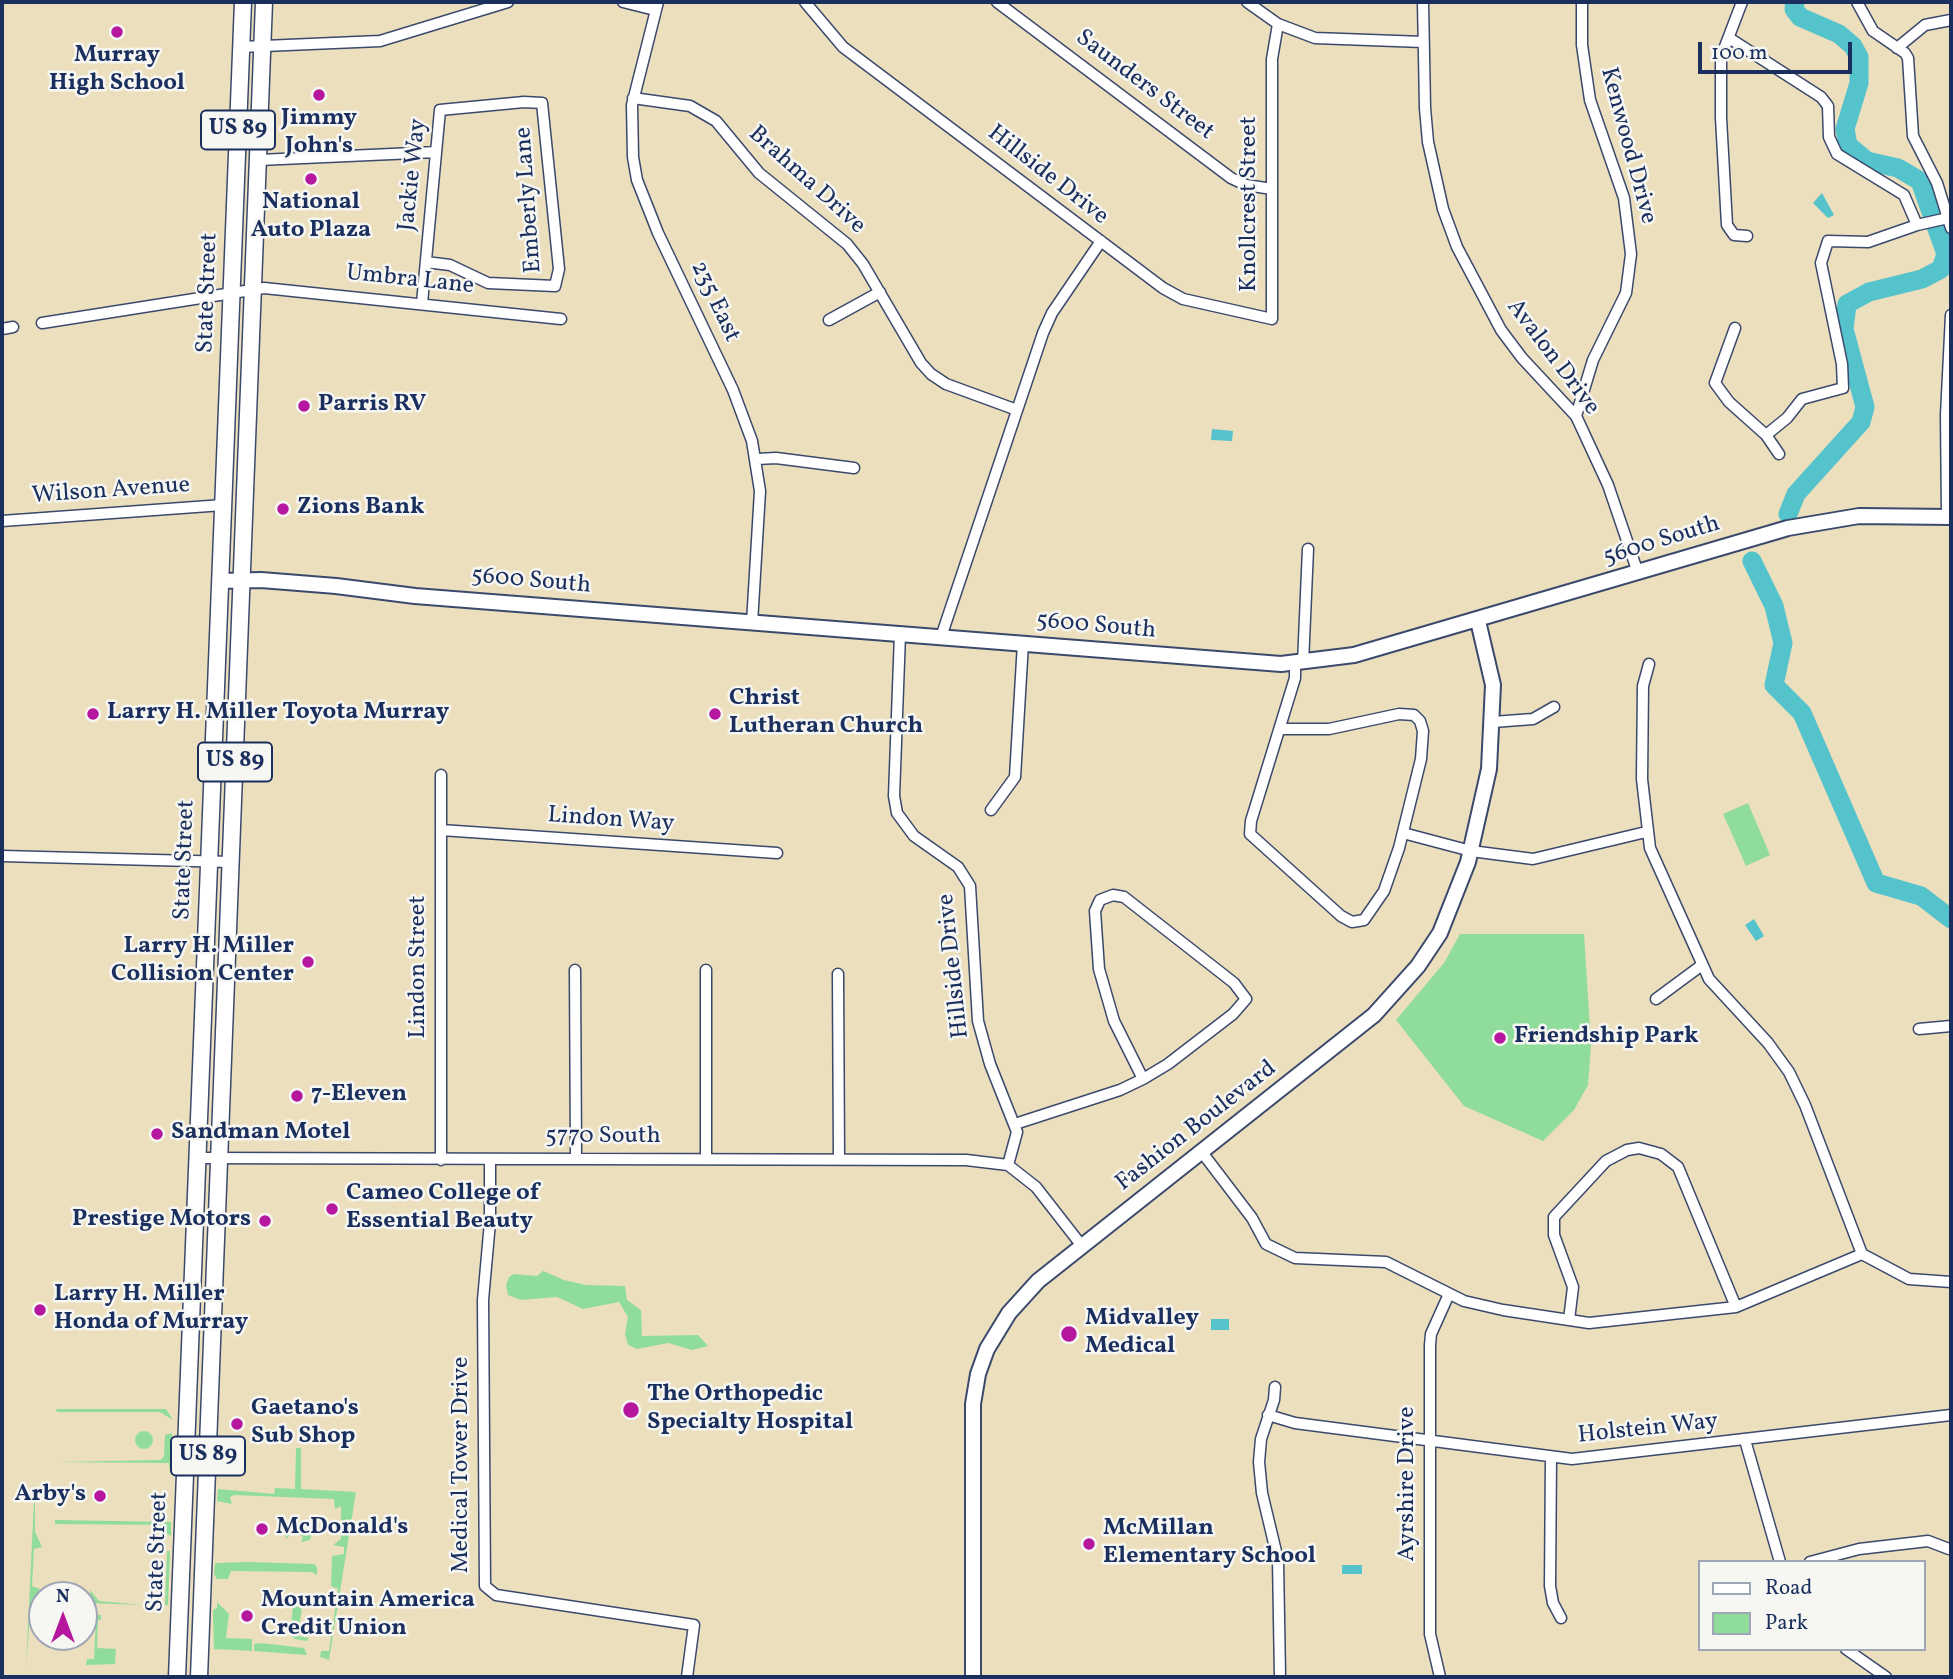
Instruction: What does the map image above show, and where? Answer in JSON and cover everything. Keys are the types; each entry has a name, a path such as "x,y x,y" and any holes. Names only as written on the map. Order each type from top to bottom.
{"main road":[{"name":"State Street","path":"177,1677 243,2"},
{"name":"State Street","path":"199,1677 264,2"}],"street":[{"path":"241,47 380,41 508,2"},
{"path":"623,2 656,6"},
{"name":"Hillside Drive","path":"804,2 843,47 1101,241 1052,313 942,637"},
{"name":"Saunders Street","path":"997,2 1231,178 1246,185 1272,189"},
{"path":"1247,2 1278,24 1304,35 1329,41 1423,42"},
{"name":"Avalon Drive","path":"1423,2 1428,142 1443,209 1457,247 1501,330 1522,358 1576,416 1608,485 1639,573"},
{"name":"Kenwood Drive","path":"1576,416 1592,359 1626,293 1632,254 1624,198 1588,90 1582,45 1582,2"},
{"path":"1742,2 1721,57 1721,118 1727,225 1734,235 1747,236"},
{"path":"1766,435 1787,418 1801,399 1843,388 1842,364 1821,263 1828,241 1868,242 1922,224 1947,222 1937,183 1913,136 1909,67 1905,53 1873,31 1857,2"},
{"name":"235 East","path":"656,6 633,98 631,133 637,180 658,233 745,416 757,459 760,512 752,622"},
{"path":"1897,48 1925,25 1951,20"},
{"name":"Knollcrest Street","path":"1101,241 1163,288 1183,299 1272,319 1272,59 1278,24"},
{"path":"1728,37 1821,97 1828,106 1829,137 1837,154 1904,195 1922,224"},
{"name":"Brahma Drive","path":"633,98 690,106 716,121 759,173 847,244 880,292 921,363 931,374 946,384 1017,410"},
{"name":"Jackie Way","path":"422,303 440,110 510,103 542,103"},
{"name":"Emberly Lane","path":"426,262 450,265 488,283 555,286 559,269 542,103"},
{"path":"259,160 436,152"},
{"name":"Umbra Lane","path":"42,323 254,290 422,303 561,319"},
{"path":"829,320 880,292"},
{"path":"1949,517 1946,415 1951,315"},
{"path":"2,329 13,327"},
{"path":"1735,328 1715,383 1729,402 1766,435 1779,454"},
{"path":"757,459 776,458 854,468"},
{"name":"Wilson Avenue","path":"2,521 223,505"},
{"name":"5600 South","path":"220,581 366,588 415,596 1299,663 1354,655 1819,522 1858,516 1949,517"},
{"path":"1280,729 1329,729 1399,714 1414,715 1420,721 1423,741 1403,833 1384,891 1368,917 1358,922 1341,916 1250,834 1251,821 1299,663 1308,549"},
{"name":"Fashion Boulevard","path":"973,1677 973,1424 978,1374 987,1349 1009,1313 1038,1281 1374,1015 1393,997 1440,933 1471,851 1489,769 1493,722 1491,669 1478,621"},
{"name":"Hillside Drive","path":"900,634 894,796 897,813 914,836 958,867 970,886 978,1021 990,1064 1015,1125"},
{"path":"991,810 1015,777 1023,643"},
{"path":"1649,664 1643,686 1642,779 1646,832 1650,848 1702,965 1718,990 1768,1043 1789,1072 1805,1105 1862,1254 1909,1279 1951,1282"},
{"path":"1493,722 1533,719 1554,707"},
{"name":"Lindon Street","path":"441,775 441,1160"},
{"name":"Lindon Way","path":"441,830 777,853"},
{"path":"1403,833 1471,851 1533,859 1646,832"},
{"path":"2,856 231,862"},
{"path":"1082,1246 1036,1187 1008,1165 1016,1141 1015,1125 1120,1090 1143,1079 1168,1065 1233,1014 1246,999 1234,983 1124,897 1113,894 1100,900 1095,911 1099,968 1104,993 1143,1079"},
{"path":"1656,999 1702,965"},
{"path":"575,970 576,1159"},
{"path":"705,1159 706,970"},
{"path":"838,974 839,1159"},
{"path":"1919,1029 1951,1026"},
{"path":"1569,1320 1573,1297 1572,1278 1553,1225 1563,1205 1614,1155 1639,1149 1661,1154 1678,1167 1736,1307"},
{"path":"1201,1151 1252,1218 1266,1244 1295,1258 1387,1262 1478,1306 1569,1320 1609,1322 1736,1307 1765,1298 1862,1254"},
{"name":"5770 South","path":"197,1158 966,1160 1008,1165"},
{"name":"Medical Tower Drive","path":"490,1160 490,1222 484,1262 483,1300 485,1586 496,1595 694,1625 687,1677"},
{"name":"Ayrshire Drive","path":"1440,1677 1430,1634 1431,1334 1449,1294"},
{"path":"1275,1387 1261,1439 1259,1473 1278,1560 1280,1677"},
{"name":"Holstein Way","path":"1268,1415 1295,1423 1551,1457 1589,1459 1951,1415"},
{"path":"1745,1440 1779,1560"},
{"path":"1551,1457 1550,1586 1553,1603 1561,1618"},
{"path":"1818,1560 1859,1549 1928,1541 1949,1549"},
{"path":"1849,1651 1886,1677"}],"green space":[{"path":"1748,803 1770,855 1746,866 1723,814"},
{"name":"Friendship Park","path":"1460,934 1584,934 1591,1045 1588,1085 1574,1110 1543,1141 1464,1106 1396,1020 1444,963"},
{"path":"543,1271 586,1285 625,1286 627,1300 641,1310 642,1336 698,1335 708,1346 692,1350 668,1343 637,1349 628,1345 625,1334 628,1317 619,1302 583,1309 557,1297 521,1300 508,1295 506,1285 509,1277 514,1274 537,1276"},
{"path":"56,1409 166,1409 173,1420 160,1412 57,1412"},
{"path":"144,1431 150,1434 153,1440 150,1446 144,1449 138,1446 135,1440 138,1434"},
{"path":"172,1433 173,1471 170,1472 169,1463 55,1462 161,1460 164,1456 165,1435"},
{"path":"296,1448 301,1448 301,1489 356,1492 329,1660 320,1657 321,1651 329,1651 338,1589 331,1586 332,1556 344,1554 344,1547 333,1545 341,1539 341,1506 335,1509 334,1499 234,1495 230,1497 232,1504 217,1501 218,1489 274,1494 275,1488 295,1489"},
{"path":"35,1481 35,1532 42,1547 34,1549 32,1581 30,1581"},
{"path":"55,1520 171,1522 171,1536 167,1534 166,1525 55,1524"},
{"path":"292,1521 310,1524 313,1530 310,1540 301,1542 303,1537 299,1534 290,1534 286,1539 285,1529"},
{"path":"167,1551 170,1551 168,1605 165,1605"},
{"path":"215,1563 314,1564 317,1567 317,1575 312,1572 231,1571 228,1579 217,1579 214,1574"},
{"path":"98,1600 99,1601 144,1605 98,1603"},
{"path":"217,1602 229,1614 226,1638 252,1639 252,1651 214,1649 213,1610 217,1608"},
{"path":"293,1606 302,1607 298,1636 309,1638 307,1641 295,1639 290,1635"},
{"path":"254,1644 304,1648 307,1655 254,1651"},
{"path":"98,1648 116,1649 115,1664 86,1665 87,1659 94,1659 94,1651 98,1651"}],"water":[{"path":"1822,193 1834,215 1828,218 1813,203"},
{"path":"1212,429 1233,431 1232,441 1211,440"},
{"path":"1754,919 1764,936 1756,941 1745,925"},
{"path":"1211,1319 1229,1319 1229,1330 1211,1330"},
{"path":"1342,1565 1362,1565 1362,1574 1342,1574"}],"waterway":[{"path":"1788,514 1796,494 1861,422 1865,407 1844,329 1847,304 1869,292 1922,279 1941,269 1946,254 1920,181 1898,168 1867,161 1848,145 1845,129 1859,83 1859,57 1853,46 1839,34 1800,17 1794,9 1795,2"},
{"path":"1752,561 1774,606 1783,643 1774,685 1802,713 1876,883 1921,896 1951,919"}],"place":[{"name":"Murray High School","path":"117,32"},
{"name":"Jimmy John's","path":"319,95"},
{"name":"National Auto Plaza","path":"311,179"},
{"name":"Parris RV","path":"304,406"},
{"name":"Zions Bank","path":"283,509"},
{"name":"Larry H. Miller Toyota Murray","path":"93,714"},
{"name":"Christ Lutheran Church","path":"715,714"},
{"name":"Larry H. Miller Collision Center","path":"308,962"},
{"name":"Friendship Park","path":"1500,1038"},
{"name":"7-Eleven","path":"297,1096"},
{"name":"Sandman Motel","path":"157,1134"},
{"name":"Cameo College of Essential Beauty","path":"332,1209"},
{"name":"Prestige Motors","path":"265,1221"},
{"name":"Larry H. Miller Honda of Murray","path":"40,1310"},
{"name":"Midvalley Medical","path":"1069,1334"},
{"name":"The Orthopedic Specialty Hospital","path":"631,1410"},
{"name":"Gaetano's Sub Shop","path":"237,1424"},
{"name":"Arby's","path":"100,1496"},
{"name":"McDonald's","path":"262,1529"},
{"name":"McMillan Elementary School","path":"1089,1544"},
{"name":"Mountain America Credit Union","path":"247,1616"}]}
